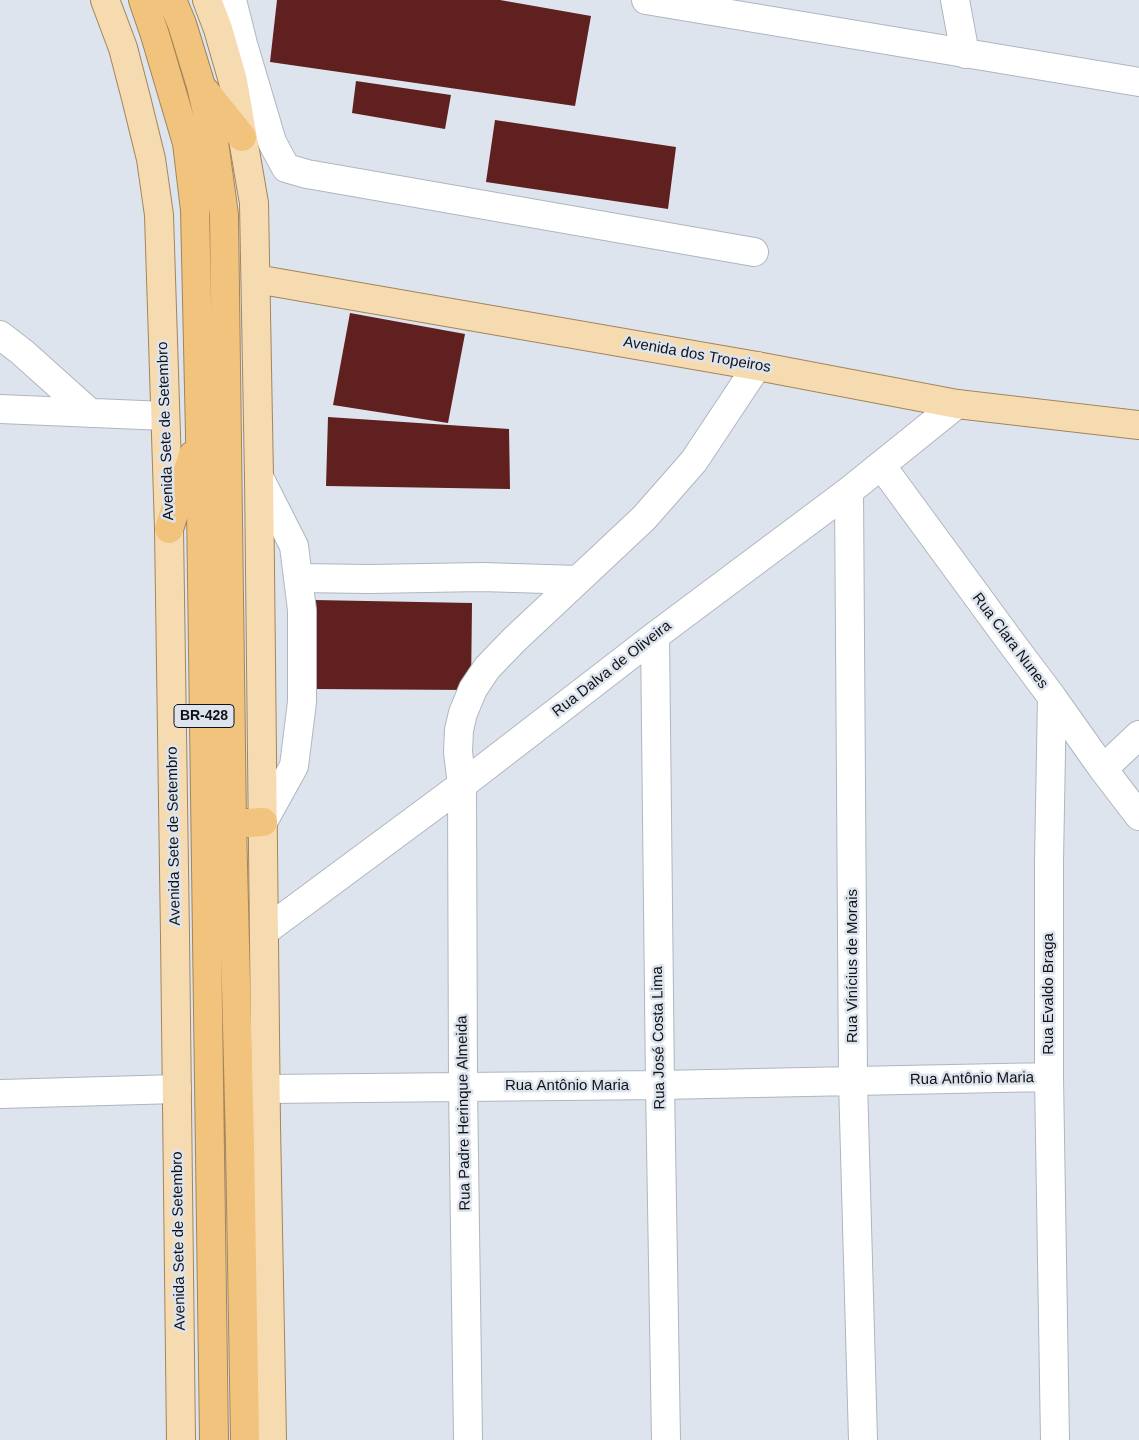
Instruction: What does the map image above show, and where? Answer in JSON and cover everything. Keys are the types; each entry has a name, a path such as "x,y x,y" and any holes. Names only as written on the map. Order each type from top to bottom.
{"highway":[{"name":"Avenida Sete de Setembro","path":"143,0 156,36 187,144 195,210 200,435 214,1440"},
{"name":"BR-428","path":"172,0 182,24 214,142 224,215 232,824 240,1146 244,1440"},
{"path":"200,86 242,136"},
{"path":"169,529 200,435"},
{"path":"232,824 263,822"}],"main road":[{"name":"Avenida Sete de Setembro","path":"105,0 123,48 138,107 153,168 159,214 169,529 181,1440"},
{"path":"207,0 218,29 233,81 254,203 272,1440"},
{"name":"Avenida dos Tropeiros","path":"256,279 757,366 957,404 1139,425"}],"street":[{"path":"232,0 272,142 286,168 306,174 754,252"},
{"path":"646,0 686,3 965,54 1139,82"},
{"path":"955,0 965,54"},
{"path":"242,136 272,142"},
{"path":"0,335 22,352 90,413"},
{"name":"Rua Padre Herinque Almeida","path":"468,1440 463,1086 462,785 458,752 459,730 463,713 479,678 486,668 644,518 694,461 757,366"},
{"name":"Rua Dalva de Oliveira","path":"265,931 462,785 655,636 850,491 957,404"},
{"path":"0,409 165,416"},
{"name":"Rua Clara Nunes","path":"881,465 1052,697 1102,769 1139,816"},
{"path":"259,476 294,546 302,610 302,702 294,766 263,822"},
{"name":"Rua Vinícius de Morais","path":"850,491 853,1081 863,1440"},
{"path":"298,578 482,577 578,580"},
{"name":"Rua José Costa Lima","path":"655,636 666,1440"},
{"name":"Rua Evaldo Braga","path":"1052,697 1049,861 1049,1077 1055,1440"},
{"path":"1102,769 1139,735"},
{"name":"Rua Antônio Maria","path":"266,1089 660,1085 1049,1077"},
{"path":"0,1094 177,1089"}],"building":[{"path":"277,0 500,0 591,16 575,106 270,62"},
{"path":"356,81 451,95 445,129 352,113"},
{"path":"495,120 676,147 668,209 486,182"},
{"path":"350,313 465,334 448,423 333,405"},
{"path":"328,417 509,429 510,489 326,486"},
{"path":"314,600 472,603 471,690 313,689"}]}
